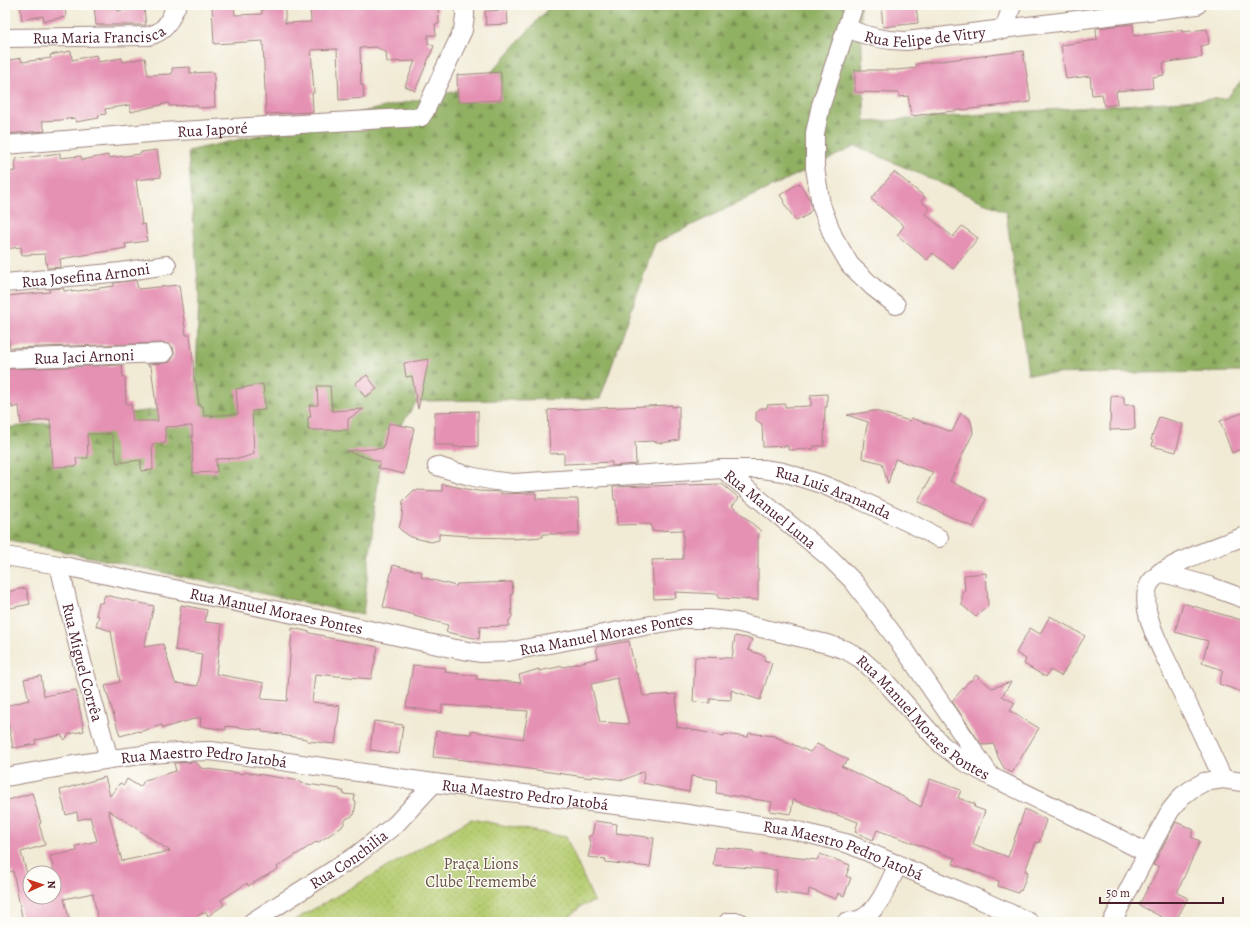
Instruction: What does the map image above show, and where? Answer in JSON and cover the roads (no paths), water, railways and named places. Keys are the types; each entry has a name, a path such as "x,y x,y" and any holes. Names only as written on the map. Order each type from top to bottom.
{"street":[{"name":"Rua Japoré","path":"5,145 162,132 421,117 463,30 465,5"},
{"path":"854,5 821,105 815,133 814,168 821,205 833,236 850,264 873,287 896,305"},
{"name":"Rua Felipe de Vitry","path":"1004,30 1012,5"},
{"name":"Rua Felipe de Vitry","path":"847,28 861,35 875,39 890,41 922,40 1197,5"},
{"name":"Rua Maria Francisca","path":"5,38 148,36 161,32 171,18 174,6"},
{"name":"Rua Josefina Arnoni","path":"5,283 114,273 167,265"},
{"name":"Rua Jaci Arnoni","path":"5,359 164,353"},
{"name":"Rua Manuel Luna","path":"437,466 476,479 514,483 723,469 830,558 854,582 907,653 992,777"},
{"name":"Rua Luis Arananda","path":"723,469 763,469 783,472 821,484 860,500 939,538"},
{"path":"1223,779 1151,623 1147,608 1146,594 1150,583 1160,572 1203,552 1245,536"},
{"name":"Rua Manuel Moraes Pontes","path":"5,556 59,565 480,653 507,652 683,619 709,619 743,624 827,644 846,650 861,659 883,678 942,745 963,761 992,777 1147,853"},
{"name":"Rua Miguel Corrêa","path":"59,565 82,662 109,759"},
{"path":"1160,572 1209,586 1245,599"},
{"name":"Rua Maestro Pedro Jatobá","path":"5,777 109,759 191,751 211,751 434,783 681,813 794,830 849,844 1029,922"},
{"path":"1112,922 1170,811 1182,796 1204,782 1223,779 1245,783"},
{"name":"Rua Conchilia","path":"252,922 357,855 396,824 434,783"},
{"path":"846,922 861,919 874,909 886,891 898,864"},
{"path":"728,922 739,922"}],"park label":[{"name":"Praça Lions Clube Tremembé","path":"481,872"}]}
